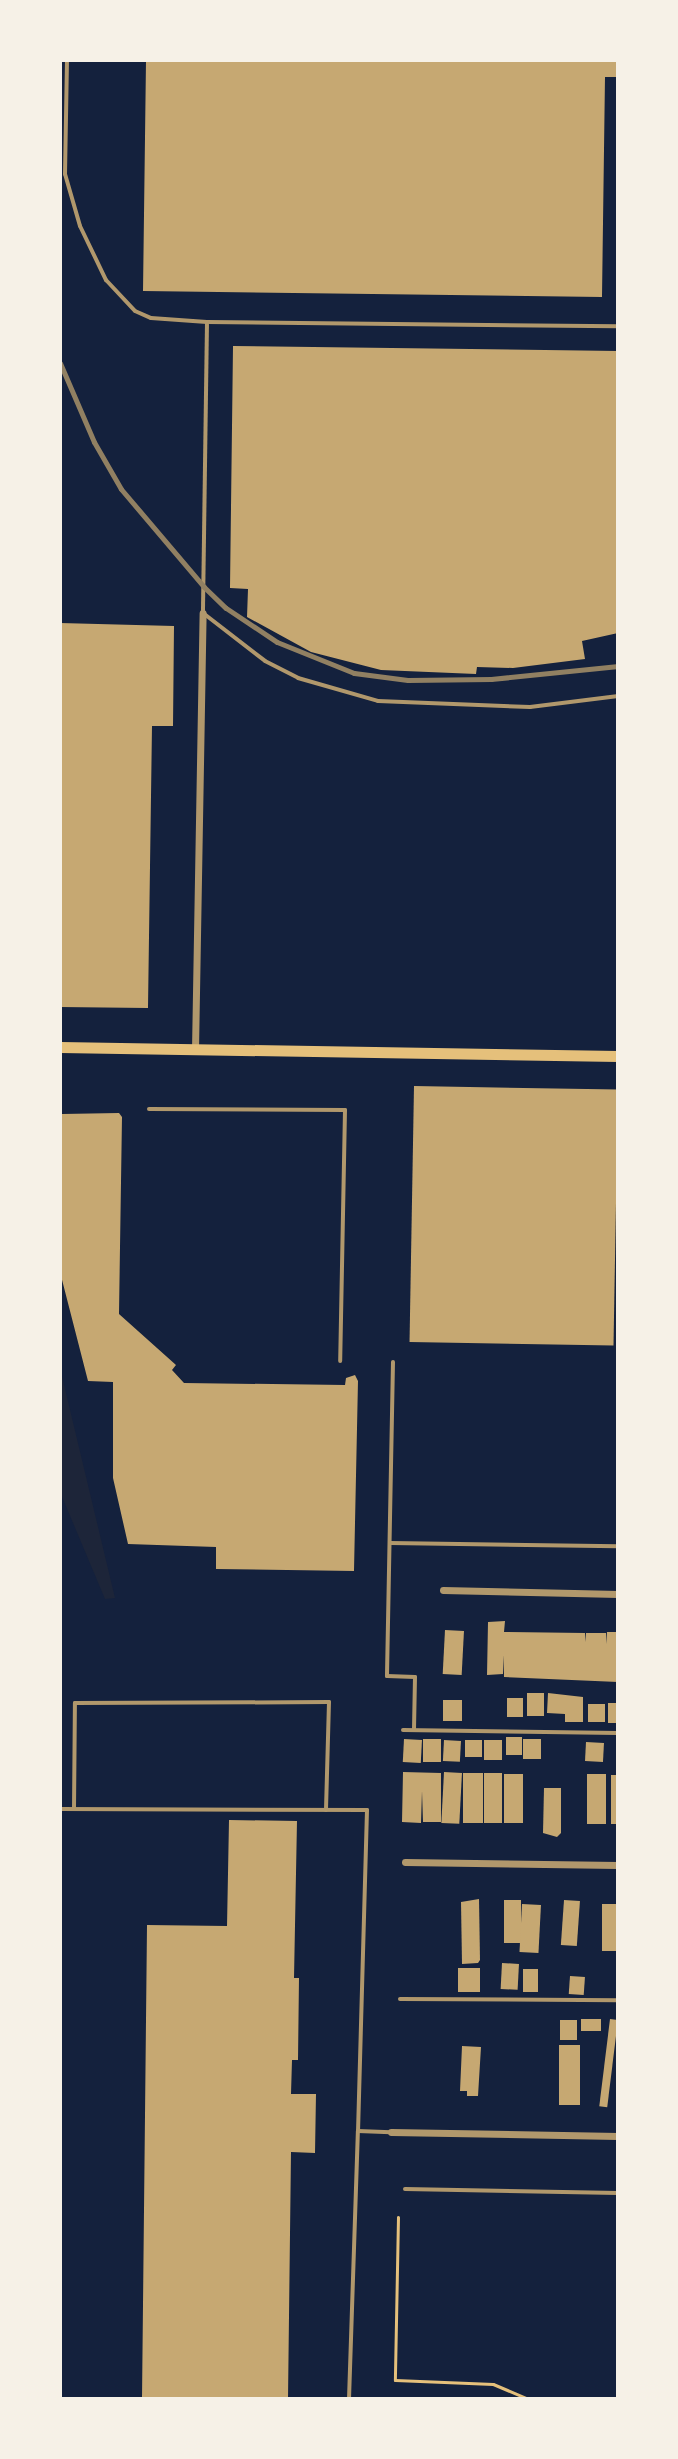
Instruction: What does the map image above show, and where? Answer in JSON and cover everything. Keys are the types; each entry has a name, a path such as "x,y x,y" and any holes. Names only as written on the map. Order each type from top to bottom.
{"main road":[{"path":"60,1047 618,1056"}],"street":[{"path":"195,1050 203,613"},
{"path":"443,1590 618,1594"},
{"path":"405,1862 618,1865"},
{"path":"391,2132 618,2136"}],"lane":[{"path":"67,60 65,174 80,226 106,280 135,311 151,318 207,322 618,326"},
{"path":"207,322 203,613 276,667 335,691 378,701 530,707 618,696"},
{"path":"149,1109 345,1110 340,1361"},
{"path":"393,1362 387,1676 415,1677 414,1730"},
{"path":"390,1543 618,1546"},
{"path":"74,1809 75,1703 329,1702 326,1810"},
{"path":"403,1730 618,1733"},
{"path":"60,1809 367,1810 349,2399"},
{"path":"400,1999 618,2000"},
{"path":"358,2131 391,2132"},
{"path":"405,2189 618,2193"}],"path":[{"path":"398,2217 395,2380 493,2384 518,2398 528,2399"}],"shaded area":[{"path":"60,1368 115,1598 105,1599 60,1492"}],"building":[{"path":"146,60 618,60 618,77 605,77 602,297 143,291"},
{"path":"233,346 618,351 618,633 582,641 585,659 513,668 477,667 476,674 381,670 311,652 247,617 248,589 230,588"},
{"path":"60,623 174,626 173,726 152,726 148,1008 60,1007"},
{"path":"414,1086 618,1090 614,1346 410,1342"},
{"path":"119,1113 122,1117 119,1314 176,1365 172,1370 184,1383 345,1385 346,1378 355,1375 358,1381 354,1571 216,1569 216,1547 128,1544 113,1478 113,1382 88,1381 60,1272 62,1114"},
{"path":"505,1621 504,1632 585,1633 585,1642 586,1633 606,1633 606,1644 607,1632 618,1632 618,1682 504,1677 504,1655 503,1674 487,1675 488,1622"},
{"path":"445,1630 464,1631 462,1675 443,1674"},
{"path":"527,1693 544,1693 544,1716 527,1716"},
{"path":"548,1693 583,1697 583,1722 565,1722 565,1714 547,1713"},
{"path":"507,1698 523,1698 523,1717 507,1717"},
{"path":"443,1700 462,1700 462,1721 443,1721"},
{"path":"608,1703 618,1703 618,1723 608,1723"},
{"path":"588,1704 605,1704 605,1722 588,1722"},
{"path":"506,1737 522,1737 522,1755 506,1755"},
{"path":"404,1739 422,1740 421,1763 403,1762"},
{"path":"423,1739 441,1739 441,1762 423,1762"},
{"path":"523,1739 541,1739 541,1759 523,1759"},
{"path":"444,1740 461,1741 460,1762 443,1761"},
{"path":"465,1740 482,1740 482,1757 465,1757"},
{"path":"484,1740 502,1740 502,1760 484,1760"},
{"path":"586,1742 604,1743 603,1762 585,1761"},
{"path":"403,1772 441,1773 441,1822 423,1822 422,1791 421,1823 402,1822"},
{"path":"444,1772 462,1773 459,1824 441,1823"},
{"path":"463,1773 483,1773 483,1823 463,1823"},
{"path":"484,1773 502,1773 502,1823 484,1823"},
{"path":"504,1774 523,1774 523,1823 504,1823"},
{"path":"587,1774 606,1774 606,1824 587,1824"},
{"path":"611,1775 618,1775 618,1824 611,1824"},
{"path":"544,1788 561,1788 561,1833 557,1837 543,1833"},
{"path":"229,1820 297,1821 294,1978 299,1978 298,2060 292,2060 291,2094 316,2094 315,2153 291,2152 288,2399 142,2399 147,1925 227,1926"},
{"path":"479,1899 480,1960 478,1963 462,1964 461,1902"},
{"path":"504,1900 521,1900 521,1943 504,1943"},
{"path":"564,1900 580,1901 577,1946 561,1945"},
{"path":"522,1904 541,1905 538,1953 519,1952"},
{"path":"602,1904 618,1904 618,1951 602,1951"},
{"path":"502,1963 519,1964 518,1990 501,1989"},
{"path":"458,1968 480,1968 480,1992 458,1992"},
{"path":"523,1969 538,1969 538,1992 523,1992"},
{"path":"570,1976 585,1977 584,1995 569,1994"},
{"path":"581,2019 601,2019 601,2031 581,2031"},
{"path":"610,2019 618,2020 607,2107 599,2106"},
{"path":"560,2020 577,2020 577,2040 560,2040"},
{"path":"559,2045 580,2045 580,2105 559,2105"},
{"path":"462,2046 481,2047 478,2096 467,2096 467,2091 460,2091"}],"railway":[{"path":"60,363 94,442 121,489 204,587 226,608 277,642 354,673 408,680 491,679 618,666"}]}
